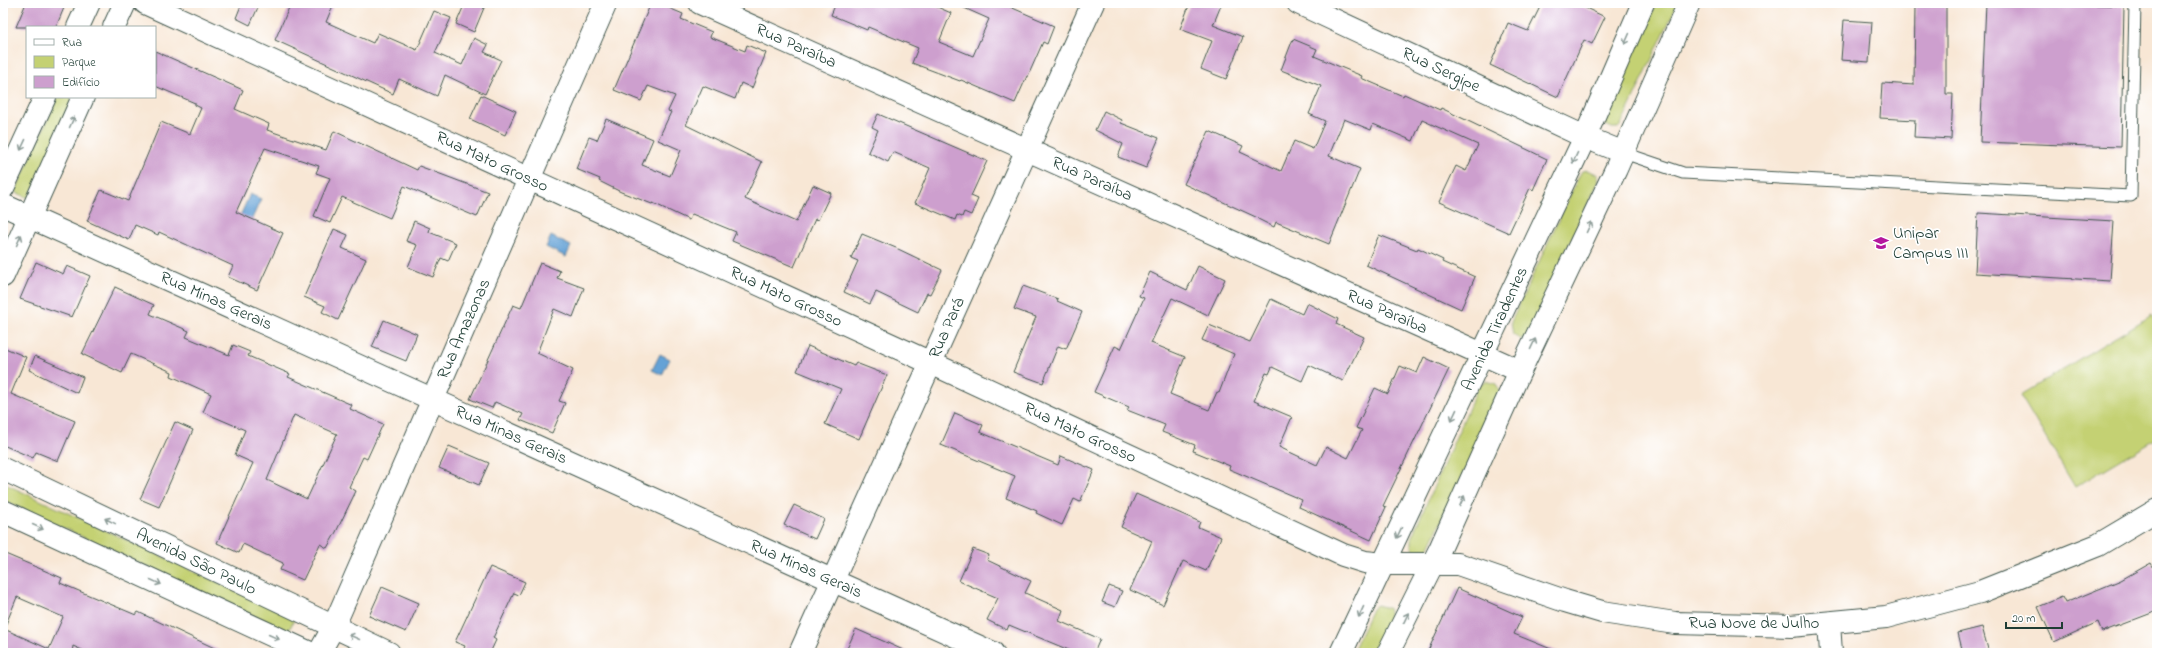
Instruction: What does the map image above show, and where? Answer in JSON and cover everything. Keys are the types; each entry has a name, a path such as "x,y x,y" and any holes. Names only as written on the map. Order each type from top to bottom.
{"street":[{"path":"78,26 89,3"},
{"path":"114,26 125,3"},
{"name":"Rua Mato Grosso","path":"145,3 931,363 1343,555 1365,562 1384,564 1433,563"},
{"name":"Rua Amazonas","path":"319,653 333,628 606,3"},
{"name":"Rua Paraíba","path":"700,3 1520,371"},
{"name":"Rua Pará","path":"800,653 1093,3"},
{"name":"Rua Sergipe","path":"1298,3 1585,137 1624,153"},
{"name":"Avenida Tiradentes","path":"1342,653 1585,137 1643,3"},
{"path":"1388,653 1433,563 1520,371 1624,153 1689,3"},
{"path":"3,188 45,98"},
{"path":"3,276 83,98"},
{"name":"Rua Minas Gerais","path":"3,205 992,653"},
{"name":"Avenida São Paulo","path":"3,470 333,628 389,653"},
{"name":"Rua Nove de Julho","path":"1433,563 1458,564 1565,601 1617,614 1675,623 1791,626 1886,617 1980,592 2098,544 2157,510"},
{"name":"Avenida São Paulo","path":"3,511 310,653"},
{"path":"1829,623 1831,653"}],"lane":[{"path":"1624,153 1683,173 2131,196 2135,3"}],"green space":[{"path":"1656,3 1678,3 1621,125 1618,128 1612,128 1604,124 1603,117"},
{"path":"58,98 75,98 29,198 15,192"},
{"path":"1587,170 1597,174 1599,180 1526,338 1520,339 1513,335 1511,322 1579,176 1582,171"},
{"path":"2152,315 2157,323 2157,438 2075,487 2020,395"},
{"path":"1485,381 1496,384 1499,389 1500,397 1428,549 1415,551 1412,546 1412,536 1479,385"},
{"path":"3,483 295,618 288,632 3,500"},
{"path":"1377,605 1388,608 1389,619 1386,631 1375,653 1352,653 1372,609"}],"water":[{"path":"250,194 261,199 251,221 240,216"},
{"path":"551,236 571,246 566,257 546,247"},
{"path":"660,354 670,359 662,375 652,370"}],"building":[{"path":"26,3 66,3 56,26 16,27"},
{"path":"242,3 260,3 250,25 236,18"},
{"path":"291,3 334,3 326,22 373,43 378,33 417,50 434,11 451,18 435,53 462,65 474,38 488,45 484,52 501,60 485,94 445,75 437,96 399,79 393,94 275,40"},
{"path":"465,3 486,3 474,32 456,24"},
{"path":"651,3 657,3 683,14 681,19 712,32 710,37 745,51 747,45 766,53 752,88 741,83 735,99 703,86 686,125 762,162 745,199 796,222 813,185 831,193 818,220 815,219 794,267 732,241 736,232 692,214 689,220 653,203 652,204 621,192 599,181 600,179 576,169 589,137 597,140 606,119 653,139 642,165 670,176 681,150 658,140 671,112 668,111 675,96 648,86 641,101 614,90"},
{"path":"836,3 928,3 951,13 939,42 973,56 989,19 953,3 1001,3 1054,26 1047,44 1043,42 1015,103 961,80 960,81 912,63 918,48 868,27 867,30 831,15"},
{"path":"1190,3 1222,3 1213,25 1243,37 1226,79 1201,69 1212,41 1180,29"},
{"path":"1542,3 1575,3 1605,17 1592,44 1584,40 1558,97 1490,65 1508,23 1528,31"},
{"path":"1986,3 2052,3 2124,6 2121,147 1980,142"},
{"path":"1915,4 1946,4 1946,94 1953,94 1951,139 1914,137 1915,120 1880,118 1882,83 1914,85"},
{"path":"1844,20 1872,22 1869,62 1841,60"},
{"path":"1293,39 1317,49 1314,56 1362,76 1361,78 1403,96 1404,94 1440,110 1441,108 1547,159 1533,190 1530,188 1509,233 1439,202 1456,166 1466,171 1478,145 1422,120 1413,141 1373,124 1371,130 1344,119 1329,156 1360,169 1329,244 1276,222 1274,227 1258,218 1184,184 1209,131 1243,146 1240,152 1281,171 1294,141 1313,149 1325,121 1309,114 1321,86 1281,70"},
{"path":"156,51 243,90 235,109 269,124 267,130 326,150 334,131 417,170 419,166 488,192 477,217 404,186 390,218 342,197 330,223 314,216 330,178 316,173 319,166 265,148 236,212 283,233 257,290 228,277 233,266 159,232 158,235 135,225 129,240 87,221 101,190 128,201 161,122 190,134 201,108 195,105 195,103 156,86"},
{"path":"481,95 516,111 505,135 470,119"},
{"path":"1104,111 1122,120 1121,123 1159,138 1146,168 1118,157 1123,144 1095,130"},
{"path":"878,114 987,161 971,196 978,199 971,215 964,212 962,217 957,215 955,220 915,203 930,168 893,152 888,162 868,152 878,130 872,127"},
{"path":"1978,213 2114,221 2110,281 1975,273"},
{"path":"414,221 430,228 429,232 456,243 448,261 441,258 433,277 408,267 417,245 406,241"},
{"path":"334,229 348,235 342,248 366,259 338,320 322,312 325,306 304,297"},
{"path":"862,234 942,270 930,294 927,293 918,312 876,292 870,304 844,292 858,261 851,258"},
{"path":"1379,235 1417,250 1418,248 1443,260 1442,262 1475,277 1461,309 1366,265"},
{"path":"36,262 63,274 67,266 90,276 72,317 20,299"},
{"path":"540,263 560,271 557,278 584,288 573,317 554,309 537,353 573,370 559,401 565,403 552,433 520,420 523,414 495,402 492,408 470,399 513,305 521,308"},
{"path":"1198,266 1225,279 1208,315 1172,298 1151,343 1185,357 1170,394 1209,410 1217,392 1219,393 1234,354 1202,340 1209,325 1250,342 1271,299 1302,314 1307,303 1338,319 1336,324 1364,337 1343,381 1309,365 1302,381 1272,367 1269,374 1266,373 1254,401 1292,417 1279,447 1317,465 1326,447 1348,458 1362,430 1356,428 1375,388 1388,394 1400,366 1417,373 1424,357 1449,369 1383,506 1386,507 1371,540 1299,507 1302,500 1229,469 1230,466 1193,451 1195,445 1162,432 1165,425 1127,410 1129,407 1094,392 1115,346 1121,349 1144,298 1139,296 1150,272 1187,290"},
{"path":"1023,286 1058,299 1057,301 1082,312 1066,349 1058,346 1043,383 1013,372 1036,317 1014,309"},
{"path":"115,287 154,305 150,314 189,331 186,337 229,355 233,345 250,352 248,356 290,374 288,377 352,405 350,409 383,424 367,459 363,457 349,487 356,491 336,532 327,548 320,544 303,580 280,570 283,563 243,544 239,553 217,543 253,463 235,455 245,430 203,412 211,394 171,376 172,372 131,354 122,373 82,354","holes":["294,415 337,434 307,499 267,480"]},
{"path":"384,320 417,334 406,361 372,347"},
{"path":"808,346 854,366 856,363 887,375 859,439 825,424 841,389 797,371"},
{"path":"3,347 26,357 11,394 75,421 58,461 36,452 33,458 3,445"},
{"path":"35,356 83,377 77,393 29,370"},
{"path":"955,413 983,425 980,432 1058,465 1061,456 1094,470 1080,502 1074,499 1062,525 1036,513 1037,511 1006,498 1015,476 941,445"},
{"path":"175,422 193,430 159,507 140,499"},
{"path":"449,446 489,463 479,485 439,468"},
{"path":"1136,494 1200,522 1198,527 1221,537 1206,571 1183,561 1163,605 1130,590 1152,541 1121,527"},
{"path":"794,505 824,519 815,539 784,525"},
{"path":"973,549 989,555 987,560 1031,581 1025,593 1063,610 1059,621 1100,639 1094,653 1076,653 1009,625 1007,630 987,620 998,598 959,581"},
{"path":"3,553 62,578 60,583 136,615 138,612 225,653 89,653 73,646 72,653 3,653","holes":["17,597 63,617 49,649 4,629"]},
{"path":"2151,563 2157,574 2157,611 2102,632 2098,622 2054,642 2038,607 2062,597 2065,603 2121,580"},
{"path":"490,567 525,582 519,595 514,593 493,638 496,640 490,653 462,653 465,646 455,642"},
{"path":"1109,586 1122,591 1115,607 1102,602"},
{"path":"382,587 419,603 406,632 369,616"},
{"path":"1457,588 1522,617 1514,634 1561,653 1427,653"},
{"path":"1982,627 1989,653 1963,653 1958,633"},
{"path":"856,629 910,653 845,653"}],"place":[{"name":"Unipar Campus III","path":"1881,243"}]}
